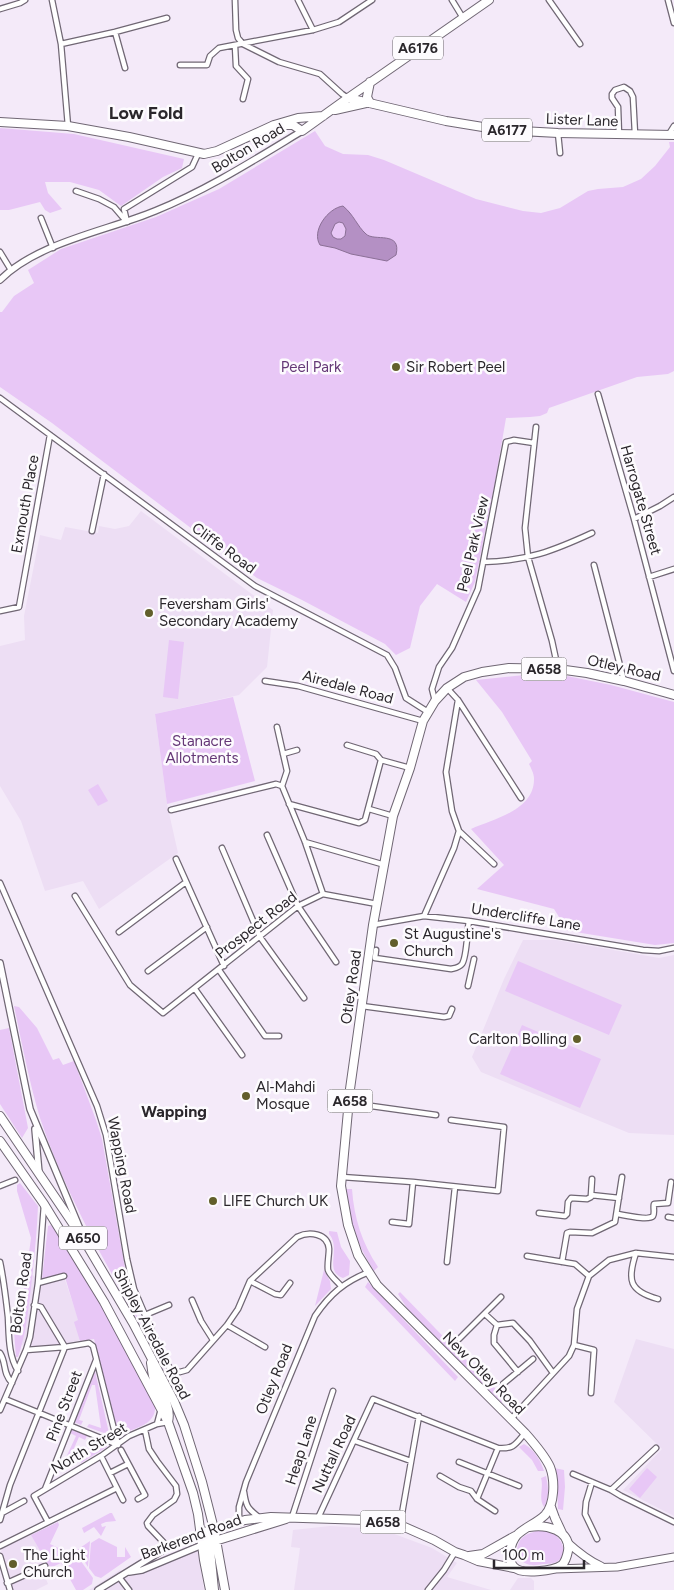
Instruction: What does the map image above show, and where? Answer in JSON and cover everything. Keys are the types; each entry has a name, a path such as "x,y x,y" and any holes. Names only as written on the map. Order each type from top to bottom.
{"main road":[{"name":"Bolton Road","path":"302,131 489,0"},
{"path":"369,103 370,82"},
{"name":"Lister Lane","path":"348,98 446,121 501,130 618,135 672,135"},
{"name":"Lister Lane","path":"331,111 369,103"},
{"name":"A6177","path":"0,122 68,126 129,137 204,154 217,151 274,125 298,118 323,116"},
{"path":"274,125 293,126 302,131"},
{"name":"Otley Road","path":"369,1272 358,1255 348,1225 341,1186 373,925 393,816 410,768 423,720 435,701 447,688 464,677 509,668 558,669 587,673 674,694"},
{"name":"Shipley Airedale Road","path":"0,1116 84,1240 133,1322 174,1401 184,1425 202,1482 214,1529 209,1543 210,1590"},
{"name":"Shipley Airedale Road","path":"0,1141 44,1204 104,1302 162,1409 193,1493 201,1533 209,1543 225,1590"},
{"path":"39,1176 44,1204"},
{"name":"New Otley Road","path":"369,1272 377,1285 535,1445 550,1467 553,1495 551,1507 558,1526 566,1539"},
{"path":"150,1355 154,1378 170,1414 168,1422"},
{"path":"467,1556 483,1554 517,1535 544,1516 551,1507"},
{"name":"Barkerend Road","path":"201,1533 261,1518 292,1517 367,1520 400,1526 434,1540 478,1562 514,1568"},
{"name":"Barkerend Road","path":"209,1543 292,1517"},
{"path":"529,1527 539,1525 548,1526 556,1530 588,1560 605,1567"},
{"path":"517,1535 510,1552 514,1568 522,1570 618,1567 674,1557"},
{"path":"552,1569 560,1567 565,1562 568,1551 566,1539"},
{"path":"209,1543 214,1590"}],"street":[{"path":"0,9 25,0"},
{"path":"52,0 61,44 68,126"},
{"path":"235,0 236,30 238,38 243,44 279,62 320,74 348,98"},
{"path":"298,0 313,30"},
{"path":"180,65 207,66 210,56 219,48 313,30 339,22 372,0"},
{"path":"452,0 463,18"},
{"path":"549,0 580,44"},
{"path":"668,0 674,22"},
{"path":"61,44 167,18"},
{"path":"115,32 126,68"},
{"path":"235,46 236,66 248,79 243,99"},
{"path":"618,135 618,107 612,98 612,94 615,90 624,87 630,91 633,97 635,135"},
{"name":"Lister Lane","path":"672,135 674,126"},
{"name":"Bolton Road","path":"0,280 29,258 76,238 154,212 215,183 302,131"},
{"path":"558,133 560,153"},
{"path":"127,222 124,209 192,167 198,154"},
{"path":"76,191 99,199 114,207 127,222"},
{"path":"42,218 53,248"},
{"path":"0,252 12,270"},
{"name":"Harrogate Street","path":"598,394 634,519 674,671"},
{"name":"Cliffe Road","path":"0,398 256,586 388,656 396,668 406,698 428,712"},
{"path":"536,427 526,518 528,557 558,669"},
{"name":"Exmouth Place","path":"0,611 19,608 50,436"},
{"name":"Peel Park View","path":"435,701 432,689 439,668 464,624 478,589 506,442 514,440 534,443"},
{"path":"92,531 104,474"},
{"path":"634,519 674,497"},
{"path":"483,562 507,561 528,557 553,550 592,533"},
{"path":"594,565 624,681"},
{"path":"649,577 674,569"},
{"name":"Airedale Road","path":"265,681 298,686 423,720"},
{"path":"447,688 458,700 521,798"},
{"path":"458,700 446,772 452,811 459,831 494,864"},
{"path":"277,728 288,771 282,786 305,842 323,894 377,904"},
{"path":"347,746 376,754 381,760 410,768"},
{"path":"283,754 297,750"},
{"path":"289,804 359,823 365,820 369,809 381,760"},
{"path":"171,810 276,784 282,786"},
{"path":"369,809 393,816"},
{"path":"424,916 454,848 459,831"},
{"path":"267,835 298,906 336,962"},
{"path":"305,842 385,865"},
{"path":"222,848 260,937 304,998"},
{"path":"176,859 224,966"},
{"path":"119,932 186,882"},
{"name":"Wapping Road","path":"0,883 97,1106 106,1135 125,1250 134,1289 165,1362 173,1371 180,1372 186,1370 213,1340"},
{"name":"Prospect Road","path":"75,896 130,985 163,1014 298,906 323,894"},
{"name":"Undercliffe Lane","path":"373,925 424,916 469,920 642,950 659,951 674,948"},
{"path":"376,950 375,958 451,969 458,968 462,964 469,920"},
{"path":"148,971 207,927"},
{"path":"468,986 474,959"},
{"path":"0,963 34,1122 84,1240"},
{"path":"462,964 472,965"},
{"path":"219,970 265,1036 279,1036"},
{"path":"195,989 242,1055"},
{"path":"362,1006 444,1017 449,1016 452,1010"},
{"path":"350,1103 436,1115"},
{"path":"342,1177 498,1191 504,1127 451,1120"},
{"path":"34,1122 39,1176"},
{"path":"562,1262 567,1233 594,1232 615,1222 622,1177"},
{"path":"539,1213 565,1216 567,1214 568,1202 571,1198 588,1199 591,1197 592,1179"},
{"path":"0,1186 15,1180"},
{"path":"392,1222 409,1224 414,1182"},
{"path":"617,1214 645,1219 651,1218 654,1214 654,1204 668,1203 671,1182"},
{"path":"447,1262 455,1187"},
{"path":"591,1195 619,1198"},
{"name":"Bolton Road","path":"0,1410 26,1350 38,1283 44,1204"},
{"path":"668,1217 674,1218"},
{"path":"192,1300 201,1321 213,1340 227,1325 238,1308 250,1280 297,1237 305,1234 314,1234 326,1240 329,1246 328,1270 341,1286"},
{"path":"636,1253 631,1269 631,1280 644,1295 658,1299"},
{"path":"511,1419 569,1356 574,1345 578,1309 589,1276 609,1260 636,1253 674,1256"},
{"path":"527,1256 575,1264 589,1276"},
{"path":"0,1262 5,1282 10,1348 13,1364 18,1371"},
{"name":"Otley Road","path":"239,1522 239,1506 244,1491 310,1326 325,1302 341,1286 369,1272"},
{"path":"38,1283 64,1276"},
{"path":"250,1280 275,1294 281,1295 290,1283"},
{"path":"459,1339 501,1297"},
{"path":"145,1315 169,1305"},
{"path":"34,1306 41,1307 66,1347"},
{"path":"484,1314 497,1325 513,1323 530,1341 553,1374"},
{"path":"227,1325 265,1347"},
{"path":"497,1325 494,1343 518,1372"},
{"path":"26,1350 66,1347 86,1343 93,1346 118,1445"},
{"path":"574,1345 594,1350 591,1393"},
{"path":"0,1520 10,1485 66,1347"},
{"path":"0,1353 3,1358 6,1377 12,1383"},
{"name":"Pine Street","path":"45,1489 96,1359"},
{"path":"503,1384 533,1359"},
{"name":"Heap Lane","path":"292,1517 333,1391"},
{"path":"5,1399 118,1445"},
{"name":"Nuttall Road","path":"318,1518 373,1399 419,1416"},
{"path":"157,1424 162,1409"},
{"path":"400,1526 419,1416 498,1448 509,1448 516,1445 525,1433"},
{"name":"North Street","path":"48,1522 34,1496 101,1456 129,1436 157,1424 168,1422"},
{"path":"145,1430 149,1449 177,1488 174,1500 153,1515 147,1523 168,1546"},
{"path":"355,1441 411,1461"},
{"path":"477,1499 489,1474 498,1448"},
{"path":"611,1490 656,1448"},
{"path":"121,1450 145,1495 138,1499"},
{"path":"101,1456 123,1500"},
{"path":"459,1462 519,1486"},
{"path":"110,1473 128,1464"},
{"path":"573,1474 611,1490 674,1522"},
{"path":"440,1476 459,1487 471,1491 477,1499 495,1511"},
{"path":"592,1482 586,1502 585,1514 597,1539"},
{"path":"0,1546 117,1488"},
{"path":"244,1491 246,1505 261,1518"},
{"path":"2,1513 24,1501"},
{"name":"Barkerend Road","path":"98,1590 168,1546 201,1533"},
{"name":"Barkerend Road","path":"126,1572 142,1570 209,1543"},
{"path":"428,1590 455,1552"},
{"path":"0,1556 10,1590"},
{"path":"7,1583 45,1566"},
{"path":"120,1577 129,1590"}],"shaded area":[{"path":"343,206 347,209 366,234 391,239 395,242 397,247 396,255 387,261 351,254 320,245 318,239 319,227 322,221 337,208","holes":["343,223 346,229 345,236 341,239 333,237 331,233 335,224"]},
{"path":"141,511 273,610 267,667 239,695 155,714 167,804 178,853 99,909 83,881 45,891 21,821 0,786 0,646 25,640 24,616 40,535 61,540 65,527 98,533 99,526 115,529 129,526"},
{"name":"Carlton Bolling","path":"523,940 556,940 659,958 674,955 674,1135 629,1133 481,1072 472,1057 504,979"},
{"path":"63,1274 85,1339 59,1345 33,1347 22,1345 32,1275 44,1279"},
{"path":"636,1339 674,1349 674,1516 623,1490 662,1449 614,1402"},
{"path":"330,1526 381,1529 432,1548 457,1563 447,1577 491,1590 294,1590 300,1548 291,1547 293,1530"},
{"path":"31,1534 47,1562 51,1565 42,1569 48,1584 36,1590 13,1590 1,1552 2,1549"},
{"path":"195,1549 198,1551 204,1590 89,1590 120,1570 125,1578 182,1552"},
{"path":"518,1578 531,1578 534,1581 534,1590 510,1590"}],"green space":[{"path":"0,128 74,134 184,159 182,168 163,177 121,206 99,190 70,182 45,182 48,193 62,209 50,213 45,210 40,202 9,210 0,210"},
{"name":"Peel Park","path":"315,131 325,146 343,154 368,155 476,199 523,211 541,213 560,208 588,191 623,187 641,179 655,166 670,147 669,142 674,142 674,371 668,374 637,377 549,408 547,413 540,416 506,418 475,582 466,602 437,584 420,606 410,648 396,655 385,644 257,578 52,423 0,387 0,312 2,312 14,296 34,283 28,270 61,249 156,217 219,189"},
{"path":"169,640 184,642 178,699 163,697"},
{"path":"524,675 562,675 611,685 674,702 674,943 655,945 557,929 559,917 554,909 477,889 504,865 471,829 501,817 521,806 533,789 534,778 529,764 532,761 502,712 476,680"},
{"name":"Stanacre Allotments","path":"233,697 255,781 167,804 155,714"},
{"path":"98,784 108,801 98,806 88,790"},
{"path":"518,961 622,1005 609,1035 505,991"},
{"path":"14,1006 19,1007 37,1028 53,1060 59,1058 63,1065 74,1061 102,1139 128,1285 138,1320 110,1271 60,1171 40,1118 32,1090"},
{"path":"522,1025 601,1059 580,1108 500,1074"},
{"path":"9,1028 28,1128 22,1138 0,1104 0,1030"},
{"path":"20,1183 38,1206 28,1314 21,1349 18,1357 16,1357 14,1332 20,1320 31,1238 17,1191 17,1185"},
{"path":"346,1189 352,1189 360,1230 367,1249 378,1267 374,1271 354,1232"},
{"path":"51,1225 83,1272 155,1405 155,1412 144,1425 121,1434 118,1432 94,1339 80,1341 74,1322 78,1320 64,1274 42,1279 48,1226"},
{"path":"329,1231 337,1232 341,1247 350,1261 349,1275 343,1278 337,1275 334,1270 334,1246"},
{"path":"324,1270 330,1281 331,1289 315,1306"},
{"path":"368,1282 458,1377 455,1381 365,1287"},
{"path":"400,1292 469,1363 466,1368 410,1313 398,1294"},
{"path":"473,1367 505,1398 502,1403 469,1371"},
{"path":"95,1371 109,1433 107,1434 87,1427 89,1424 101,1428 95,1385 92,1385 79,1420 83,1421 81,1425 74,1422"},
{"path":"71,1429 87,1436 85,1440 79,1437 71,1455 79,1459 60,1470 60,1474 56,1474 57,1464 63,1464 76,1436 70,1433"},
{"path":"94,1439 106,1444 107,1447 81,1463 80,1457 97,1446 92,1443"},
{"path":"524,1444 537,1456 544,1471 538,1471 532,1460 519,1447"},
{"path":"554,1468 564,1470 563,1510 558,1509 557,1476"},
{"path":"647,1468 657,1477 640,1498 629,1489"},
{"path":"546,1476 548,1495 544,1507 541,1500 541,1478"},
{"path":"112,1513 116,1521 101,1524 102,1527 106,1526 101,1536 94,1527 84,1533 82,1528"},
{"path":"58,1522 59,1525 50,1544 67,1552 68,1562 75,1562 75,1557 78,1557 93,1578 92,1584 83,1590 76,1590 61,1563 50,1568 31,1535"},
{"path":"536,1531 549,1531 561,1542 564,1550 563,1554 555,1563 533,1565 520,1560 517,1553 519,1542 525,1536"},
{"path":"99,1538 117,1547 117,1557 125,1557 125,1547 131,1557 101,1578 95,1576 89,1568 91,1543"},
{"path":"90,1541 88,1567 77,1550"}],"place":[{"name":"Sir Robert Peel","path":"396,367"},
{"name":"Feversham Girls' Secondary Academy","path":"149,613"},
{"name":"St Augustine's Church","path":"394,943"},
{"name":"Carlton Bolling","path":"577,1039"},
{"name":"Al‐Mahdi Mosque","path":"246,1096"},
{"name":"LIFE Church UK","path":"213,1201"},
{"name":"The Light Church","path":"13,1564"}],"district":[{"name":"Low Fold","path":"146,113"},
{"name":"Wapping","path":"174,1111"}]}
